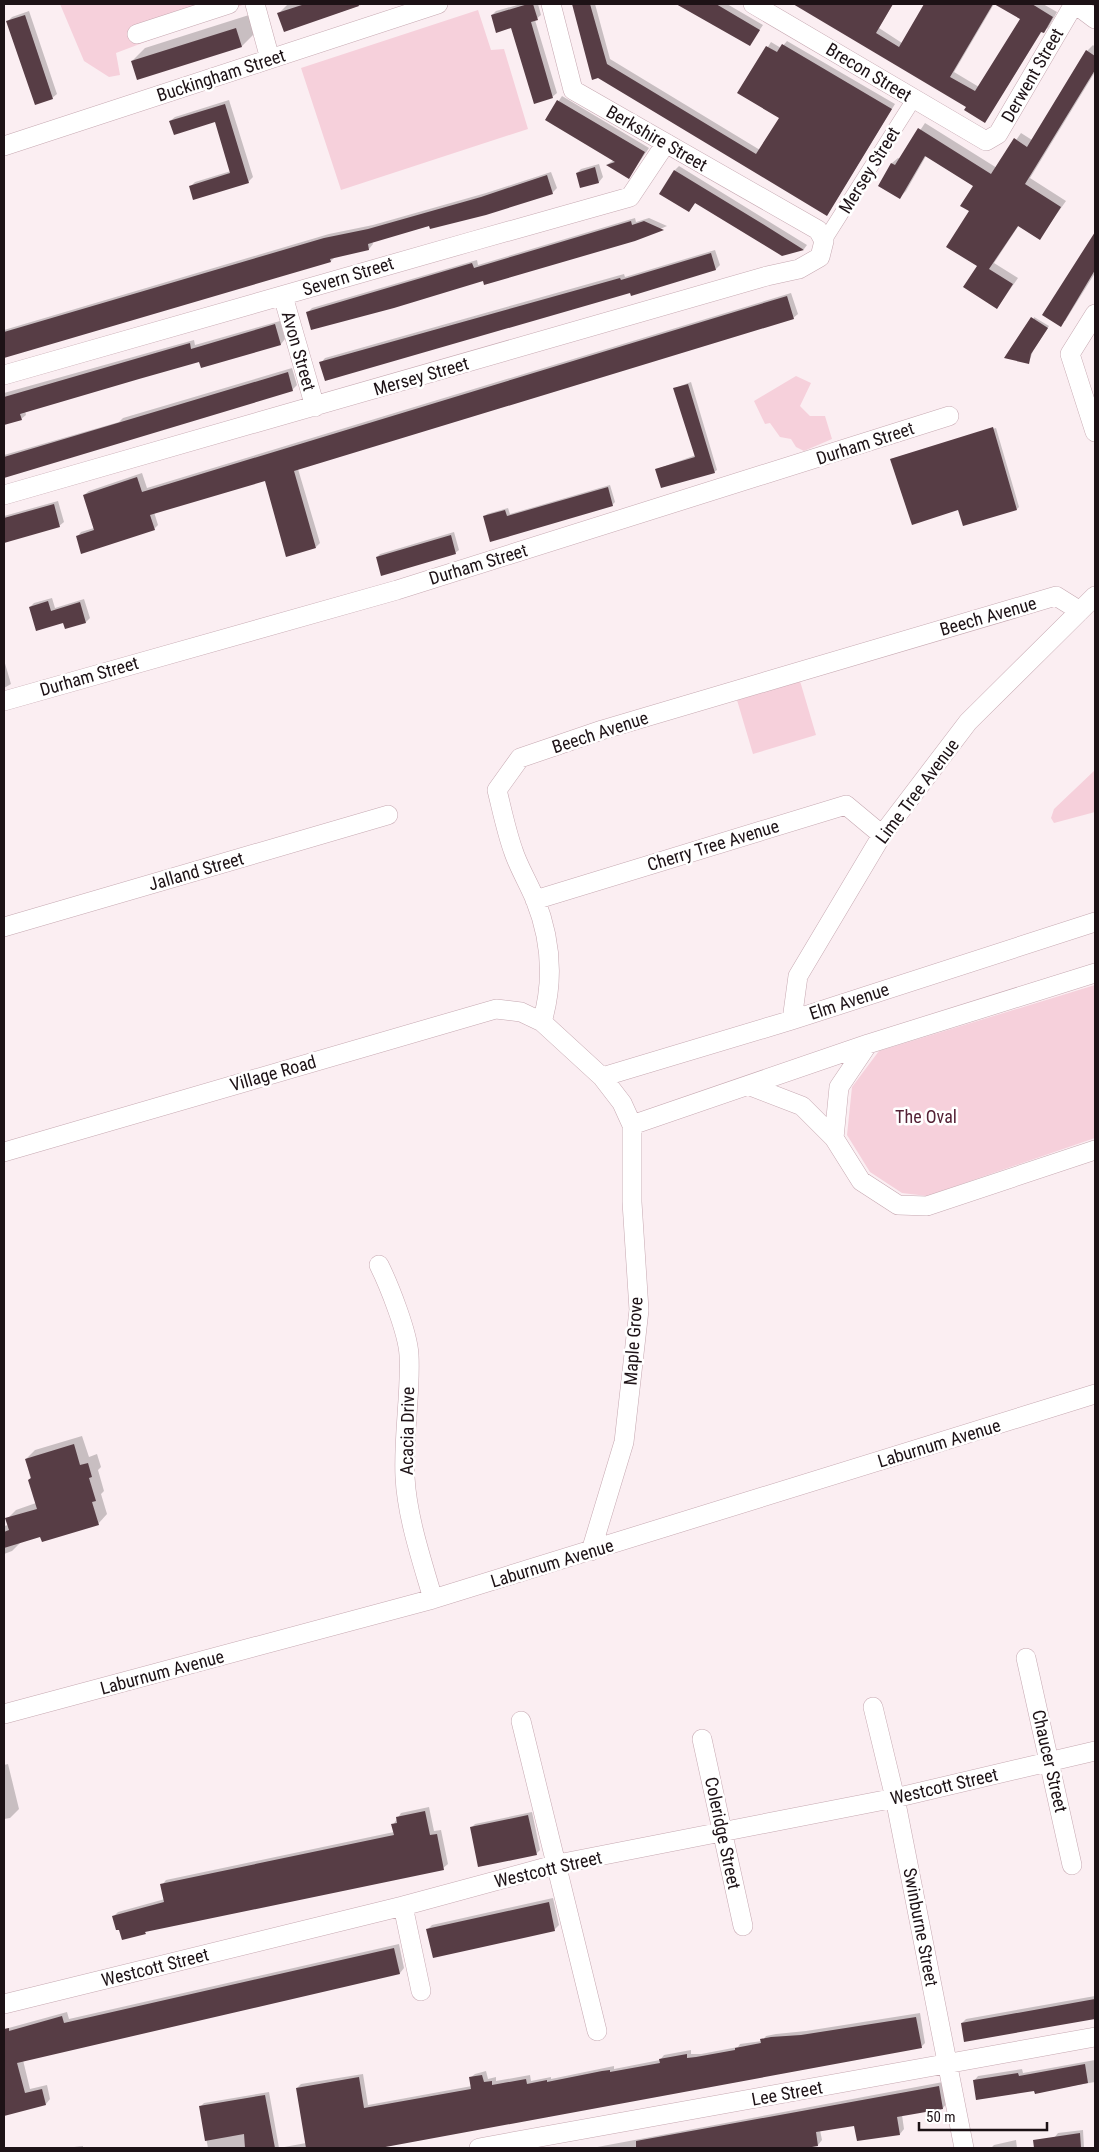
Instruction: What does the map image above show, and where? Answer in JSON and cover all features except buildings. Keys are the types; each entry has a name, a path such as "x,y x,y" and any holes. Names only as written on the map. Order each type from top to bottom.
{"street":[{"path":"137,34 229,4"},
{"path":"255,4 270,59"},
{"name":"Buckingham Street","path":"4,146 438,4"},
{"name":"Berkshire Street","path":"551,4 573,90 821,235"},
{"name":"Brecon Street","path":"753,4 986,141"},
{"path":"1074,4 1095,19"},
{"name":"Derwent Street","path":"986,141 998,134 1074,4"},
{"name":"Mersey Street","path":"4,495 758,279 799,269 820,257 821,235 914,99"},
{"name":"Severn Street","path":"4,375 283,296 350,274 630,197 666,143"},
{"name":"Avon Street","path":"283,296 314,407"},
{"path":"1095,314 1070,354 1095,432"},
{"name":"Durham Street","path":"4,700 397,590 949,416"},
{"name":"Beech Avenue","path":"542,1022 550,979 546,931 535,900 513,850 497,790 520,758 602,730 1056,596 1080,611"},
{"name":"Lime Tree Avenue","path":"792,1020 798,976 882,835 968,722 1095,596"},
{"name":"Cherry Tree Avenue","path":"535,900 846,805 882,835"},
{"name":"Jalland Street","path":"4,927 388,815"},
{"name":"Elm Avenue","path":"602,1077 792,1020 1095,922"},
{"path":"542,1022 602,1077 622,1102 632,1125 868,1044 1095,973"},
{"name":"Village Road","path":"4,1152 496,1009 521,1012 542,1022"},
{"path":"834,1138 839,1087 868,1044"},
{"path":"750,1086 802,1106 834,1138 861,1181 898,1205 926,1206 1095,1150"},
{"name":"Maple Grove","path":"591,1551 624,1442 639,1310 632,1202 632,1125"},
{"name":"Acacia Drive","path":"379,1265 389,1285 409,1354 405,1430 405,1479 417,1541 433,1599"},
{"name":"Laburnum Avenue","path":"4,1714 433,1599 1095,1394"},
{"name":"Chaucer Street","path":"1026,1658 1072,1865"},
{"name":"Swinburne Street","path":"873,1707 895,1798 964,2148"},
{"path":"521,1721 558,1864 597,2031"},
{"name":"Coleridge Street","path":"702,1740 743,1926"},
{"name":"Westcott Street","path":"4,2004 403,1906 558,1864 895,1798 1050,1760 1095,1751"},
{"path":"403,1906 421,1991"},
{"name":"Lee Street","path":"479,2148 949,2065 1095,2037"}],"green space":[{"path":"60,4 245,4 116,53 120,75 109,77 84,61"},
{"path":"478,10 491,50 504,49 528,129 341,190 301,68"},
{"path":"796,376 811,383 800,406 810,416 825,416 832,439 804,451 796,447 791,439 780,437 770,423 765,424 754,401"},
{"path":"800,681 816,735 753,754 737,700"},
{"path":"1095,770 1095,812 1054,823 1051,818 1054,809"},
{"name":"The Oval","path":"1095,985 1095,1138 927,1196 902,1193 870,1172 847,1135 852,1087 879,1051"}]}
